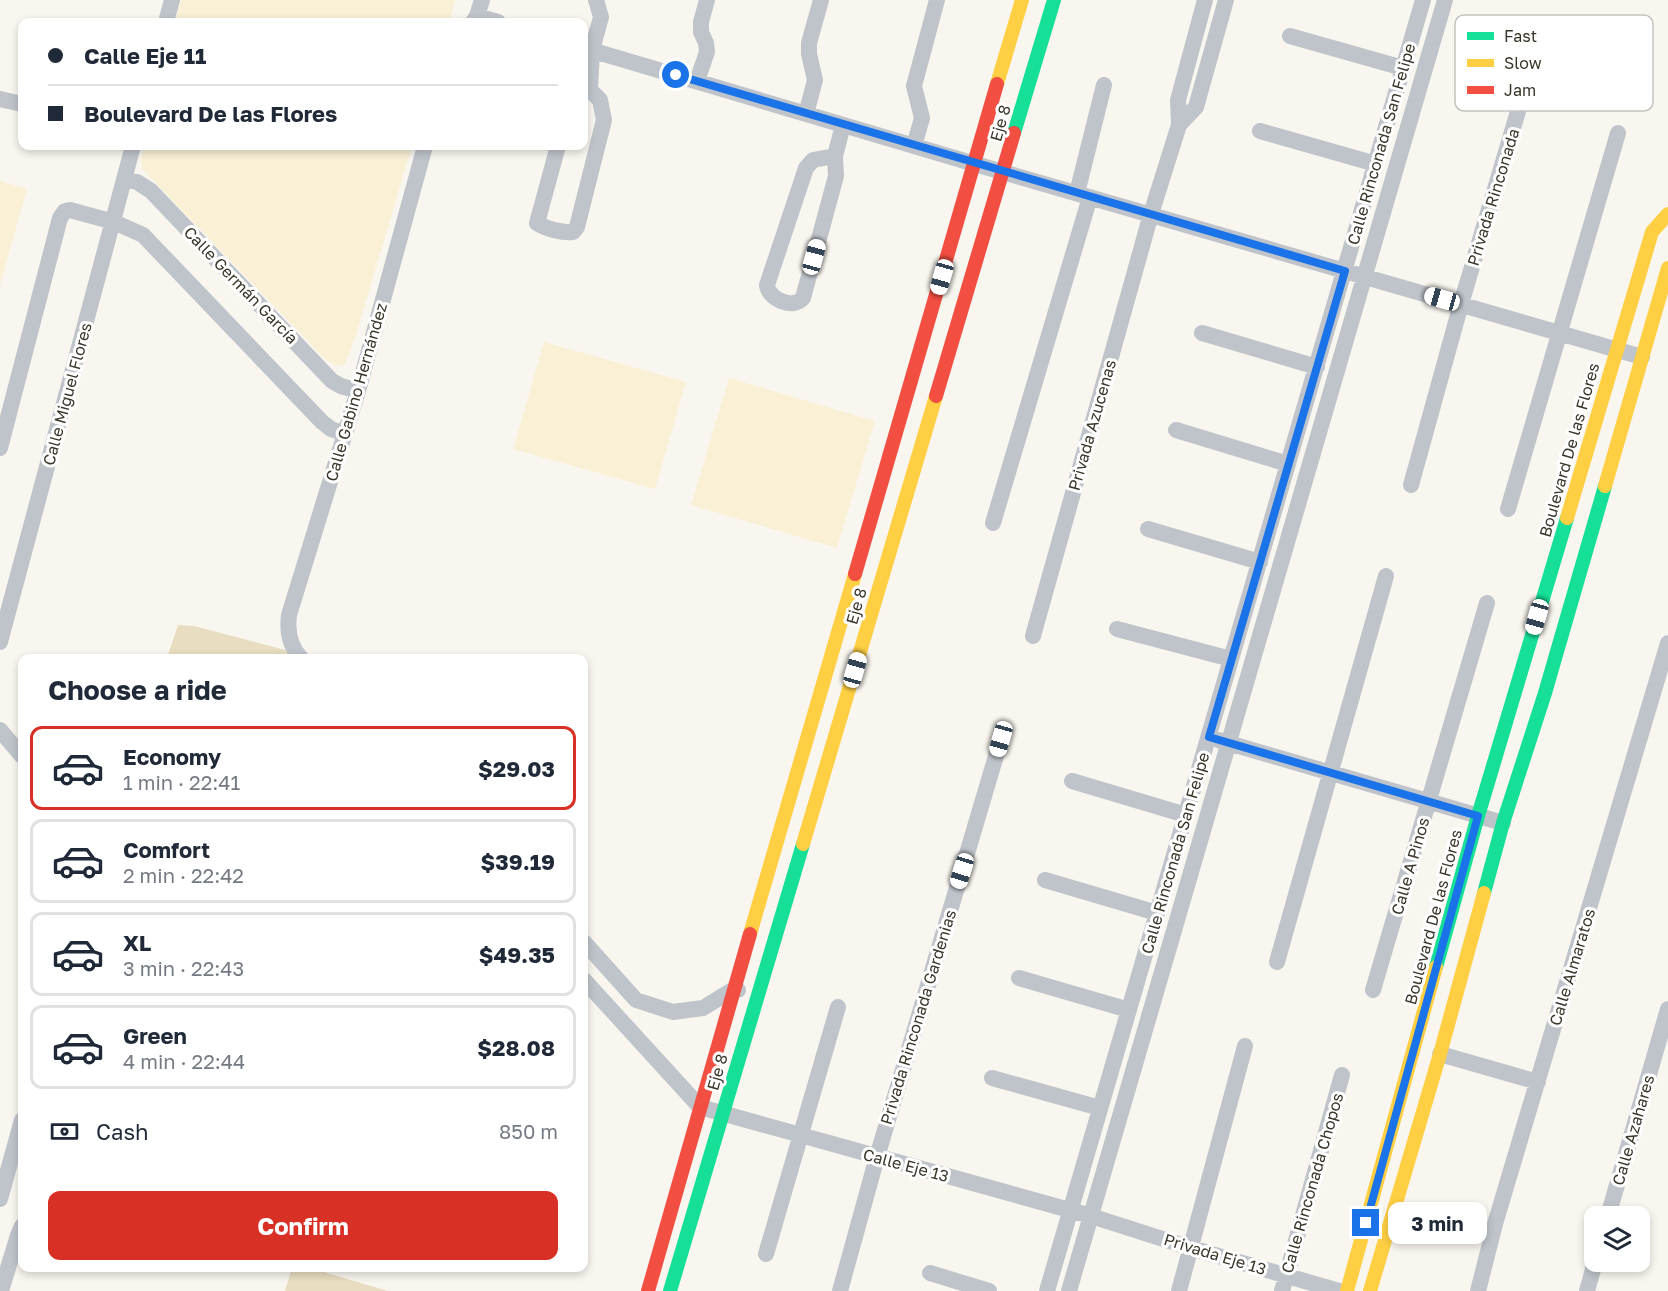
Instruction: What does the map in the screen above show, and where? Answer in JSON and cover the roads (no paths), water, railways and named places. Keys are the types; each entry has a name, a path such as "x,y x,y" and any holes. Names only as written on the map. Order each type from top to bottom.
{"main road":[{"name":"Eje 8","path":"648,1291 1022,0"},
{"name":"Eje 8","path":"670,1291 1054,0"},
{"name":"Boulevard De las Flores","path":"1347,1291 1478,816 1616,349 1668,214"},
{"path":"1370,1291 1440,1054 1503,823 1545,693 1642,357 1661,319 1668,268"}],"street":[{"path":"167,18 172,0"},
{"path":"475,18 482,0"},
{"path":"596,0 601,17 588,49 975,164 1642,357"},
{"path":"697,81 707,52 701,32 701,22 707,0"},
{"path":"806,114 815,80 809,43 821,0"},
{"path":"914,146 922,118 914,86 938,0"},
{"path":"1179,125 1178,100 1205,0"},
{"path":"1179,125 1196,107 1226,0"},
{"name":"Calle Rinconada San Felipe","path":"1047,1291 1424,0"},
{"name":"Calle Rinconada San Felipe","path":"1069,1291 1445,0"},
{"path":"1290,36 1403,68"},
{"path":"993,523 1083,195 1104,85"},
{"path":"557,150 537,223 573,232 577,227 604,120 600,100 588,93"},
{"path":"0,99 18,103"},
{"name":"Privada Rinconada","path":"1411,485 1518,111"},
{"path":"835,156 813,160 806,168 767,285 768,292 773,297 794,304 803,298 836,176 835,156 843,125"},
{"name":"Privada Azucenas","path":"1033,636 1150,214 1179,125"},
{"path":"1260,131 1376,164"},
{"path":"1508,509 1618,133"},
{"name":"Calle Miguel Flores","path":"0,642 132,150"},
{"name":"Calle Gabino Hernández","path":"299,654 292,646 290,638 290,615 358,391 424,150"},
{"name":"Calle Germán García","path":"124,179 137,182 151,191 332,381 358,391"},
{"path":"0,448 62,214 70,210 114,222 143,235 322,422 331,429 345,434"},
{"path":"1202,333 1317,367"},
{"path":"1176,430 1288,464"},
{"path":"1148,529 1260,562"},
{"path":"1277,962 1386,576"},
{"name":"Calle A Pinos","path":"1373,990 1487,603"},
{"path":"1117,629 1231,659"},
{"name":"Calle Almaratos","path":"1478,1291 1495,1224 1668,643"},
{"path":"0,730 18,751"},
{"path":"1209,737 1503,823"},
{"name":"Privada Rinconada Gardenias","path":"840,1291 877,1157 1001,739"},
{"path":"1072,781 1186,815"},
{"path":"1045,880 1157,913"},
{"path":"588,946 636,1000 672,1012 703,1008 734,989 757,996"},
{"path":"1019,978 1129,1010"},
{"path":"588,984 700,1107"},
{"path":"766,1254 838,1007"},
{"name":"Calle Azahares","path":"1611,1206 1668,1009"},
{"path":"1179,1291 1245,1046"},
{"path":"1440,1054 1538,1082"},
{"name":"Calle Rinconada Chopos","path":"1284,1283 1342,1075"},
{"path":"992,1077 1100,1108"},
{"name":"Calle Eje 13","path":"700,1107 1091,1216"},
{"path":"0,1199 18,1155"},
{"name":"Privada Eje 13","path":"1091,1216 1191,1248 1284,1283 1339,1291"},
{"path":"1,1291 18,1235"},
{"path":"1587,1291 1592,1272"},
{"path":"930,1273 989,1291"}]}
